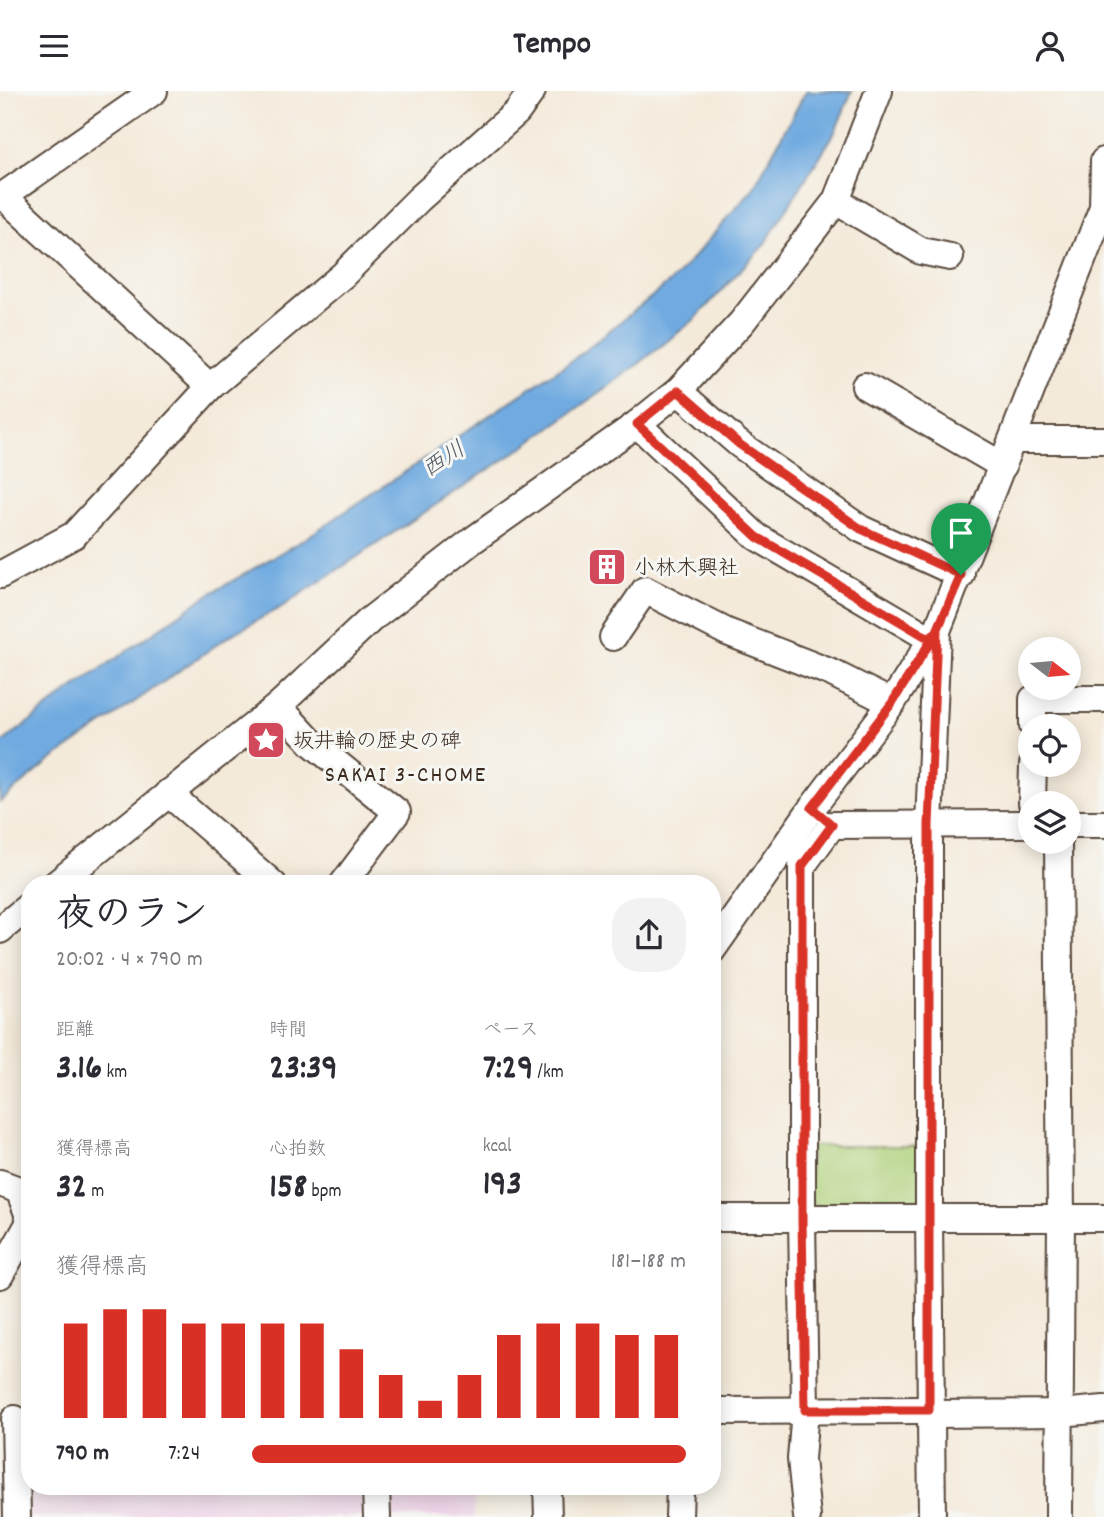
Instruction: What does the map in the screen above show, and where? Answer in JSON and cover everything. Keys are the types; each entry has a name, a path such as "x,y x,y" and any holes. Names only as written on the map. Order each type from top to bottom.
{"street":[{"path":"154,91 2,196 210,387"},
{"path":"0,575 74,535 210,387 343,275 419,199 517,112 532,91"},
{"path":"67,875 278,706 370,620 473,540 637,424 678,391 742,322 836,201 879,91"},
{"path":"721,937 812,808 892,703 934,635 961,575 1104,207 1104,161"},
{"path":"836,201 921,251 950,257"},
{"path":"865,386 1003,466"},
{"path":"678,391 739,444 861,529 961,575"},
{"path":"637,424 757,537 934,635"},
{"path":"1013,440 1104,440"},
{"path":"613,636 645,590 727,632 832,673 892,703"},
{"path":"932,1517 929,825 934,635"},
{"path":"1033,714 1033,699 1104,699"},
{"path":"278,706 313,744 397,812 350,875"},
{"path":"168,793 263,875"},
{"path":"812,808 832,825 1018,824"},
{"path":"1081,824 1104,824"},
{"path":"807,1517 801,1459 805,1410 802,866 832,825"},
{"path":"1058,854 1061,1218 1059,1517"},
{"path":"0,930 21,912"},
{"path":"0,1182 19,1190 21,1195"},
{"path":"721,1218 1104,1218"},
{"path":"0,1275 21,1236"},
{"path":"721,1411 1060,1413 1104,1409"},
{"path":"15,1419 17,1517"},
{"path":"376,1495 377,1517"},
{"path":"547,1495 548,1517"},
{"path":"679,1517 680,1495"}],"shaded area":[{"path":"26,1495 363,1495 362,1517 26,1517"},
{"path":"387,1495 475,1495 474,1517 387,1517"}],"green space":[{"path":"811,1146 921,1146 920,1200 911,1208 819,1207 808,1200"}],"water":[{"name":"西川","path":"806,91 852,91 834,134 764,245 695,319 636,366 526,445 280,608 229,636 50,761 0,802 0,744 72,689 203,598 306,538 574,359 676,277 753,189"}],"place":[{"name":"小林木興社","path":"607,567"},
{"name":"坂井輪の歴史の碑","path":"266,740"}],"district":[{"name":"SAKAI 3-CHOME","path":"406,773"}],"route":[{"path":"961,575 861,529 739,444 678,391 637,424 757,537 930,639 937,631 929,825 929,1410 805,1410 802,866 832,825 812,808 892,703 937,631 961,575"}]}
